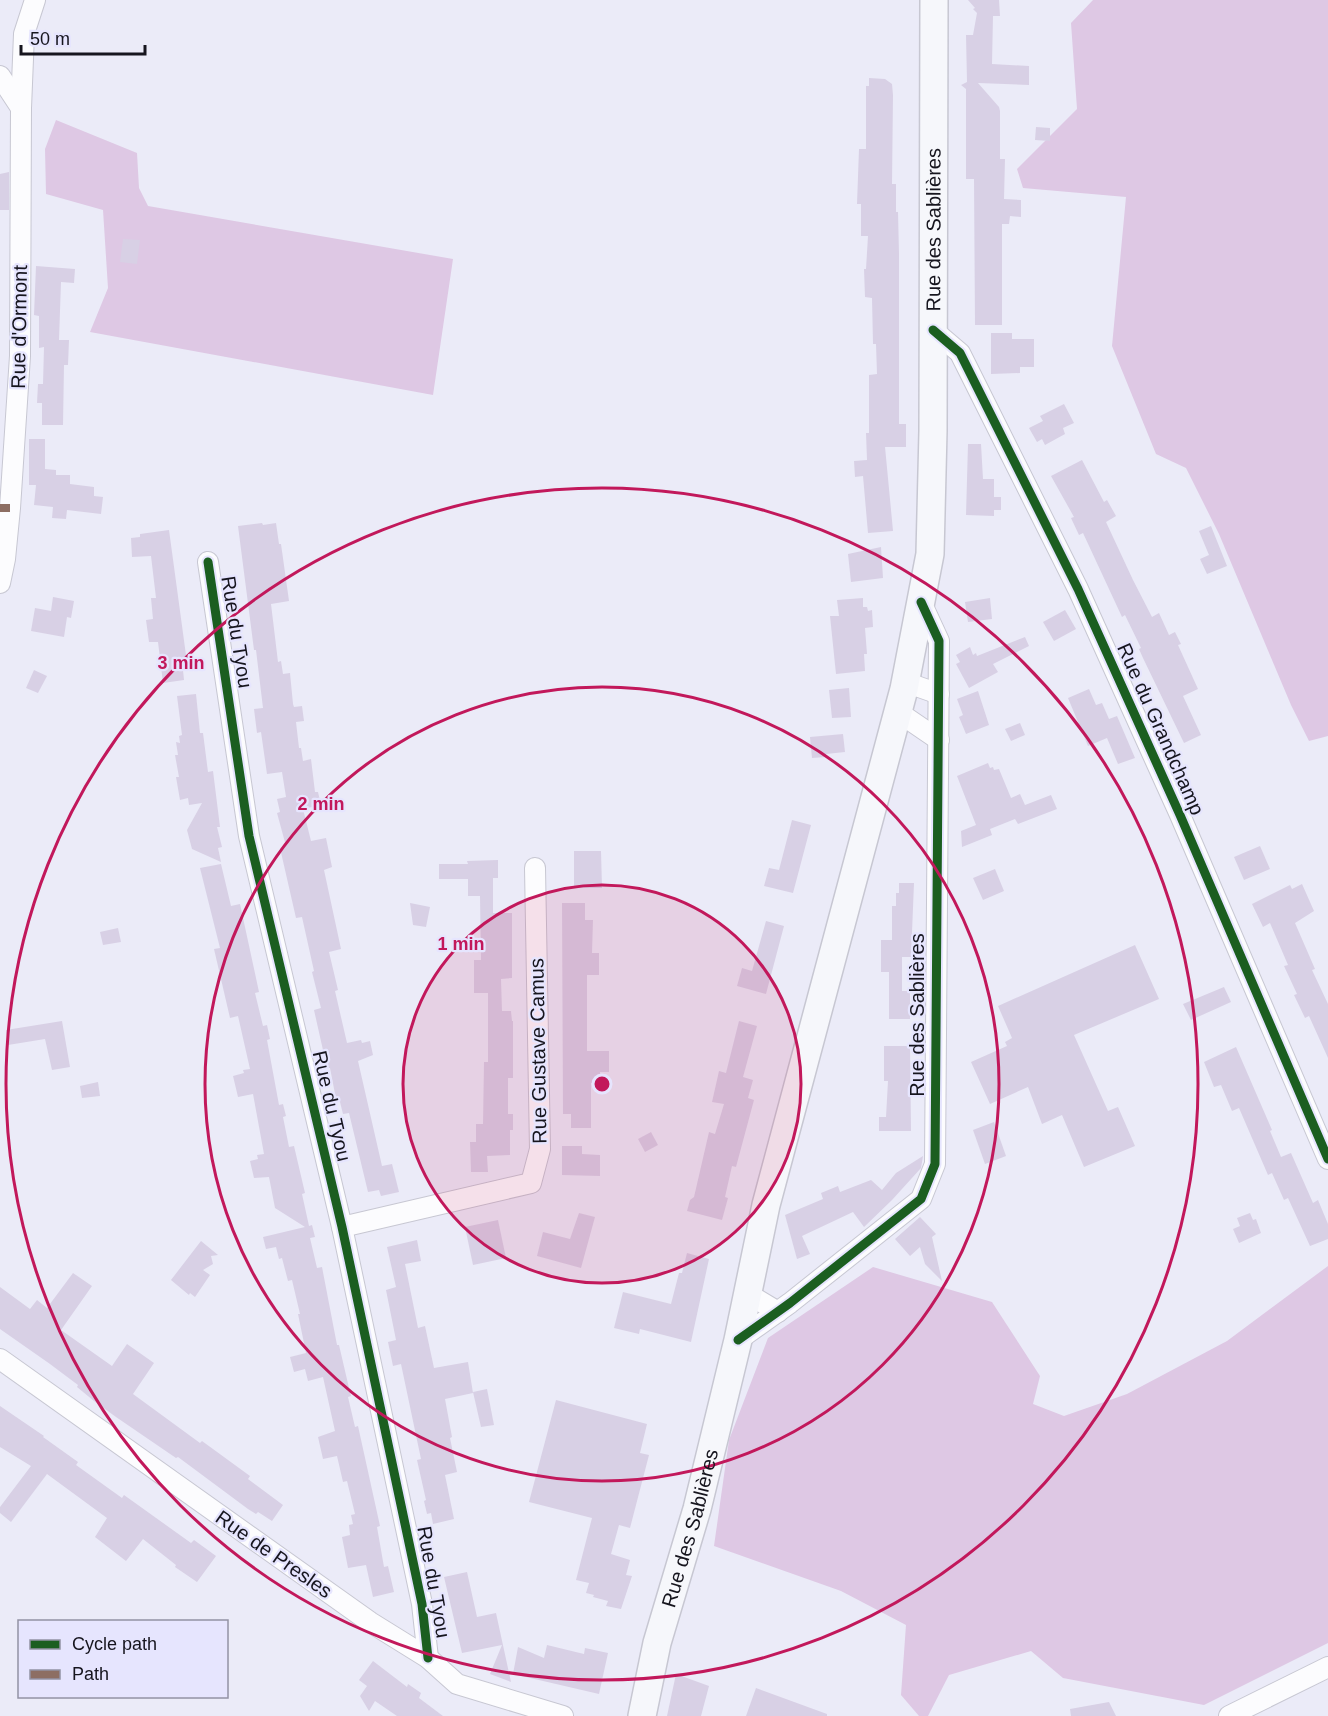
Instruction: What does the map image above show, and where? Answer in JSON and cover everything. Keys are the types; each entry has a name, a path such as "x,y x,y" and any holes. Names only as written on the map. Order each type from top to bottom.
{"main road":[{"name":"Rue des Sablières","path":"642,1716 657,1643 697,1509 738,1340 766,1204 898,712 930,554 934,0"}],"street":[{"name":"Rue d'Ormont","path":"0,583 10,508 20,356 21,108 24,34 35,0"},
{"path":"0,76 21,108"},
{"name":"Rue du Grandchamp","path":"933,330 960,353 1078,589 1180,815 1328,1159"},
{"name":"Rue du Tyou","path":"208,562 249,836 342,1227 422,1604 428,1658"},
{"name":"Rue des Sablières","path":"738,1340 778,1312 921,1199 935,1164 939,641 921,602"},
{"path":"905,682 939,694"},
{"path":"898,712 939,740"},
{"name":"Rue Gustave Camus","path":"342,1227 531,1183 540,1149 536,868"},
{"path":"748,1294 778,1312"},
{"name":"Rue de Presles","path":"0,1359 370,1622 428,1658 457,1684 563,1716"},
{"path":"1229,1716 1328,1667"}],"shaded area":[{"path":"1093,0 1328,0 1328,736 1309,741 1291,705 1219,534 1186,468 1156,454 1112,346 1126,197 1023,188 1017,169 1077,109 1071,23"},
{"path":"56,120 137,153 139,188 148,206 453,259 433,395 90,332 108,288 103,210 46,194 45,149"},
{"path":"1328,1266 1328,1643 1204,1705 1063,1678 1031,1651 949,1675 928,1716 919,1716 901,1695 906,1625 841,1591 714,1546 729,1440 768,1338 873,1267 992,1302 1040,1376 1033,1404 1064,1416 1127,1394 1227,1341"}],"building":[{"path":"968,0 999,0 1000,16 993,16 992,64 1029,66 1029,85 978,83 1000,111 1000,159 1005,159 1004,199 1021,200 1021,217 1010,216 1009,224 1002,224 1002,325 975,325 974,179 966,179 966,89 961,85 967,82 966,35 973,35 977,13"},
{"path":"869,78 885,79 892,84 892,184 896,184 899,254 899,424 906,424 906,447 885,447 893,531 868,533 863,476 855,477 854,461 867,460 869,375 877,374 876,344 873,344 872,298 865,297 864,269 866,269 868,236 861,236 861,204 857,204 859,149 866,149 866,86 869,86"},
{"path":"1036,127 1050,128 1050,141 1035,140"},
{"path":"9,172 9,210 0,210 0,174"},
{"path":"123,239 140,240 137,264 120,262"},
{"path":"36,266 75,269 74,283 61,282 59,340 69,340 68,365 64,365 63,425 42,425 42,403 37,403 38,384 43,384 44,347 39,348 39,316 34,315"},
{"path":"991,333 1012,333 1012,339 1034,339 1034,367 1020,367 1020,373 991,374"},
{"path":"1064,404 1074,423 1063,428 1065,434 1045,445 1042,439 1037,442 1029,428 1043,421 1040,416"},
{"path":"29,439 45,439 45,469 56,470 56,475 70,475 70,484 94,487 94,496 103,497 101,514 67,510 66,519 52,518 53,507 34,505 36,485 29,485"},
{"path":"968,444 981,444 983,479 994,479 994,497 1001,497 1001,510 994,510 994,516 966,515"},
{"path":"1082,460 1104,502 1107,500 1116,516 1106,522 1133,580 1152,617 1159,613 1169,635 1175,632 1181,644 1178,645 1198,689 1183,696 1201,735 1184,743 1125,615 1122,617 1083,533 1079,535 1071,518 1074,517 1051,476"},
{"path":"262,523 263,525 276,523 279,544 281,544 289,601 271,604 278,662 281,661 283,674 290,673 294,707 302,706 304,721 296,722 299,748 301,748 303,761 311,759 315,792 318,792 321,805 303,809 311,841 326,838 332,867 324,870 341,949 329,952 338,990 335,991 347,1043 370,1041 373,1055 358,1061 382,1166 392,1164 399,1192 381,1196 379,1190 368,1192 349,1113 343,1114 339,1098 336,1099 330,1068 327,1068 314,1010 321,1008 312,972 314,971 302,917 296,918 280,848 286,846 277,813 280,812 277,799 286,797 282,772 267,774 261,732 257,733 254,709 263,708 238,526"},
{"path":"1211,526 1227,566 1207,574 1200,559 1209,555 1199,531"},
{"path":"169,530 188,670 183,670 184,680 163,683 158,642 149,642 146,620 153,619 151,598 156,598 151,556 132,557 131,538 140,537 140,534"},
{"path":"881,547 883,578 851,582 848,554"},
{"path":"53,597 74,601 71,618 67,617 64,637 31,631 35,608 51,611"},
{"path":"863,598 863,607 867,607 868,611 872,610 873,627 865,628 867,654 864,654 865,671 836,674 830,616 839,616 837,600"},
{"path":"990,598 992,619 968,622 965,602"},
{"path":"1065,610 1076,629 1054,641 1043,622"},
{"path":"1025,637 1029,646 993,664 998,672 969,688 956,664 960,662 956,655 970,647 973,655 976,653 977,656"},
{"path":"34,670 47,676 38,693 26,688"},
{"path":"849,688 851,717 832,718 829,690"},
{"path":"1089,689 1096,705 1102,703 1109,719 1117,716 1135,758 1118,764 1107,738 1088,746 1068,698"},
{"path":"978,691 989,725 966,734 959,717 963,715 957,699"},
{"path":"196,694 200,733 203,733 208,772 213,771 220,827 217,827 222,847 218,848 221,862 192,849 187,830 202,803 189,805 188,798 180,800 176,777 179,777 175,755 178,755 176,742 180,743 179,736 182,735 177,696"},
{"path":"1020,723 1025,735 1011,741 1005,729"},
{"path":"843,734 845,752 812,758 810,737"},
{"path":"988,763 990,768 999,769 1011,798 1020,794 1025,805 1051,795 1057,809 1018,824 1015,819 990,829 992,835 962,847 961,831 976,825 957,776"},
{"path":"792,820 811,825 793,893 764,886 769,868 779,870"},
{"path":"1260,846 1270,869 1244,880 1234,857"},
{"path":"574,851 601,851 602,888 574,888"},
{"path":"498,860 498,878 493,878 493,913 512,913 512,978 501,979 502,1011 511,1011 513,1021 513,1078 508,1078 508,1114 513,1114 513,1130 510,1130 510,1155 487,1156 488,1172 471,1172 470,1142 476,1142 476,1124 483,1124 484,1062 488,1062 488,993 474,993 474,960 481,960 480,896 468,896 468,879 439,879 439,864 468,864 467,861"},
{"path":"221,864 231,906 240,904 259,992 255,993 263,1026 267,1025 270,1039 267,1040 279,1105 283,1104 286,1116 283,1117 289,1147 294,1146 305,1193 302,1194 309,1226 312,1225 315,1237 310,1238 317,1268 322,1267 337,1345 339,1345 351,1396 348,1397 355,1427 358,1426 380,1526 377,1527 384,1567 388,1566 394,1592 373,1597 366,1565 348,1568 342,1537 350,1535 349,1525 353,1524 351,1515 355,1514 347,1481 343,1482 337,1456 323,1459 318,1437 335,1431 323,1377 308,1381 305,1369 294,1372 290,1357 306,1353 298,1314 300,1314 292,1280 288,1281 282,1258 279,1259 276,1247 266,1249 263,1237 305,1227 275,1208 269,1177 254,1178 250,1161 258,1159 257,1155 264,1154 253,1094 238,1097 233,1076 250,1069 238,1016 230,1018 214,949 220,948 200,868"},
{"path":"995,869 1004,891 983,900 973,878"},
{"path":"899,883 914,883 911,957 902,957 902,991 910,991 910,1019 889,1019 889,972 881,972 881,940 892,940 892,906 896,906"},
{"path":"1302,884 1314,911 1295,923 1315,969 1312,970 1328,1004 1328,1058 1309,1016 1305,1018 1294,995 1297,994 1284,966 1288,965 1270,923 1263,927 1252,904 1290,885 1292,889"},
{"path":"410,903 430,907 426,927 413,925"},
{"path":"562,903 585,903 585,920 593,920 592,953 599,953 599,975 587,975 587,1051 609,1051 609,1072 600,1072 600,1083 591,1083 591,1128 571,1128 571,1114 563,1114"},
{"path":"766,921 784,926 766,994 737,986 742,968 752,971"},
{"path":"118,928 121,942 103,945 100,932"},
{"path":"1135,945 1159,999 1074,1035 1108,1111 1118,1107 1135,1146 1084,1167 1062,1115 1042,1124 1028,1087 990,1104 971,1062 1007,1046 1005,1042 1012,1038 998,1006"},
{"path":"1224,987 1231,1002 1191,1020 1183,1004"},
{"path":"62,1021 70,1067 52,1070 45,1039 8,1045 6,1030"},
{"path":"739,1021 757,1026 743,1077 753,1080 748,1098 754,1100 736,1167 732,1166 725,1197 728,1198 722,1220 687,1211 690,1200 694,1197 709,1132 715,1134 724,1104 712,1102 719,1071 726,1073"},
{"path":"884,1046 910,1046 911,1131 879,1131 879,1117 886,1117 888,1081 884,1081"},
{"path":"1236,1047 1272,1130 1270,1131 1281,1157 1291,1153 1313,1203 1318,1200 1328,1224 1328,1239 1310,1246 1288,1198 1284,1200 1272,1173 1268,1175 1239,1108 1232,1111 1221,1085 1214,1087 1204,1062"},
{"path":"98,1082 100,1096 82,1098 80,1086"},
{"path":"994,1122 1006,1156 985,1164 973,1130"},
{"path":"651,1132 658,1145 645,1152 638,1139"},
{"path":"562,1146 582,1146 582,1154 600,1155 600,1176 562,1175"},
{"path":"923,1156 921,1168 864,1227 853,1212 802,1236 810,1254 797,1259 785,1215 823,1199 821,1193 838,1186 840,1192 871,1180 882,1190 896,1173"},
{"path":"579,1213 595,1217 581,1268 537,1256 543,1232 570,1239"},
{"path":"1250,1213 1253,1220 1256,1219 1261,1233 1239,1243 1233,1229 1240,1226 1237,1218"},
{"path":"920,1217 936,1234 932,1237 942,1281 925,1264 920,1247 910,1256 895,1239"},
{"path":"498,1220 506,1258 473,1265 465,1227"},
{"path":"417,1240 421,1261 405,1264 418,1328 425,1326 434,1368 468,1362 473,1393 445,1399 457,1472 445,1475 454,1519 433,1524 431,1513 427,1514 424,1501 426,1500 417,1460 421,1459 401,1364 393,1366 388,1342 396,1340 386,1290 396,1287 387,1247"},
{"path":"201,1241 218,1255 211,1256 213,1264 203,1270 210,1275 195,1297 190,1293 189,1295 171,1280"},
{"path":"687,1253 709,1259 691,1342 640,1329 639,1334 614,1328 623,1292 671,1304"},
{"path":"73,1273 92,1286 61,1330 112,1366 127,1344 154,1363 133,1394 250,1476 248,1479 283,1505 272,1521 248,1509 178,1457 176,1458 116,1417 77,1387 78,1385 0,1329 0,1287 30,1309 37,1300 47,1308"},
{"path":"487,1389 494,1425 481,1427 473,1392"},
{"path":"556,1400 647,1424 640,1453 649,1455 630,1528 619,1525 611,1554 630,1560 626,1575 632,1576 621,1609 606,1606 608,1601 586,1593 589,1583 576,1580 592,1518 529,1502"},
{"path":"0,1406 44,1436 78,1462 76,1465 122,1498 124,1495 191,1543 194,1540 216,1556 197,1582 175,1567 176,1565 143,1539 126,1561 95,1537 107,1518 47,1474 11,1522 0,1513 0,1507 31,1466 0,1447"},
{"path":"467,1572 477,1617 496,1613 511,1682 490,1674 502,1645 462,1653 444,1577"},
{"path":"547,1645 584,1654 585,1648 608,1653 599,1694 513,1674 518,1647 544,1658"},
{"path":"373,1661 407,1687 408,1684 421,1693 419,1698 443,1716 397,1716 375,1701 369,1711 360,1696 367,1686 359,1680"},
{"path":"676,1674 709,1686 701,1716 667,1716"},
{"path":"756,1688 827,1714 827,1716 746,1716"},
{"path":"1109,1702 1116,1716 1071,1716 1070,1709"}],"marked path":[{"path":"0,508 10,508"}],"cycle path":[{"path":"933,330 960,353 1078,589 1180,815 1328,1159"},
{"path":"208,562 249,836 342,1227 422,1604 428,1658"},
{"path":"738,1340 790,1303 921,1199 935,1164 939,641 921,602"}]}
